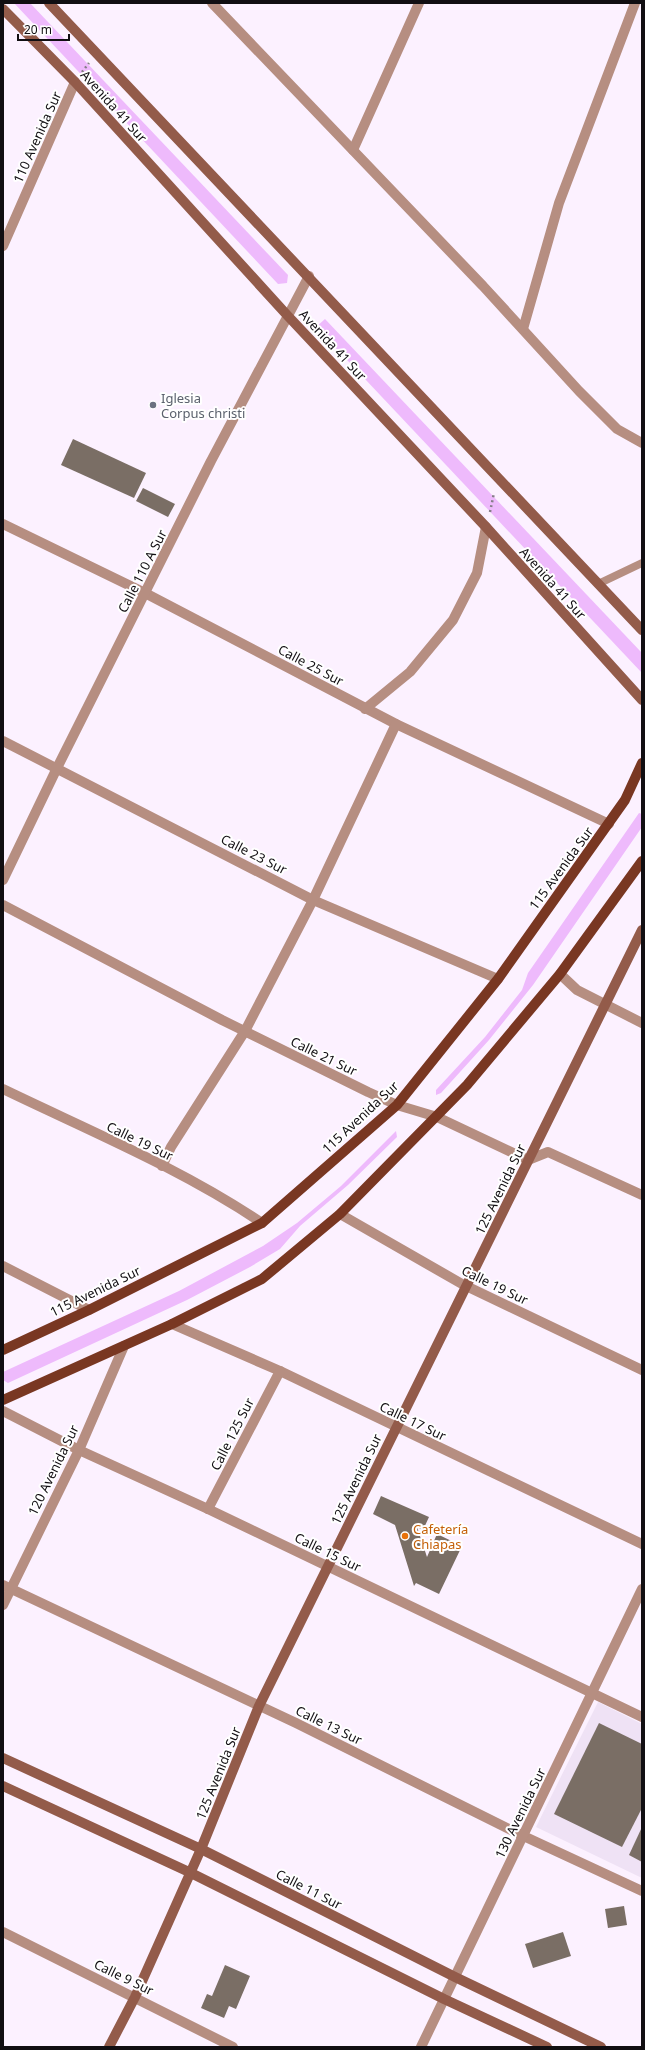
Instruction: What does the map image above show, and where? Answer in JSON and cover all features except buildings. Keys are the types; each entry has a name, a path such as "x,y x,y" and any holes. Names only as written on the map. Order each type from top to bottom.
{"main road":[{"name":"115 Avenida Sur","path":"3,1350 89,1310 262,1223 397,1105 498,979 625,800 642,763"},
{"path":"3,1400 172,1324 262,1279 340,1214 467,1085 560,974 642,861"}],"street":[{"name":"Avenida 41 Sur","path":"48,3 309,276 642,630"},
{"path":"212,3 617,429 642,444"},
{"path":"353,150 419,3"},
{"path":"523,329 559,203 636,3"},
{"name":"Avenida 41 Sur","path":"3,10 75,82 287,315 486,527 642,700"},
{"name":"110 Avenida Sur","path":"3,246 75,82"},
{"name":"Calle 110 A Sur","path":"3,880 57,768 287,315 309,276"},
{"name":"Calle 25 Sur","path":"3,524 146,593 365,709 609,824"},
{"path":"365,709 410,672 453,620 477,573 486,527"},
{"path":"162,1166 172,1147 245,1030 313,900 396,724"},
{"name":"Calle 23 Sur","path":"3,741 313,900 498,979"},
{"name":"Calle 21 Sur","path":"3,905 245,1030 397,1105 437,1117 528,1160"},
{"name":"125 Avenida Sur","path":"109,2047 134,1997 200,1850 259,1706 642,930"},
{"path":"560,974 577,990 642,1023"},
{"name":"Calle 19 Sur","path":"3,1089 162,1166 262,1223"},
{"path":"528,1160 548,1152 642,1195"},
{"name":"Calle 19 Sur","path":"340,1214 466,1286 642,1370"},
{"path":"3,1266 89,1310"},
{"name":"Calle 17 Sur","path":"172,1324 280,1371 642,1544"},
{"name":"120 Avenida Sur","path":"3,1604 7,1587 79,1450 124,1346"},
{"name":"Calle 125 Sur","path":"208,1509 280,1371"},
{"name":"Calle 15 Sur","path":"3,1411 79,1450 208,1509 642,1717"},
{"name":"Calle 13 Sur","path":"7,1587 308,1728 523,1836 642,1891"},
{"name":"130 Avenida Sur","path":"421,2047 642,1589"},
{"name":"Calle 11 Sur","path":"3,1758 200,1850 455,1977 602,2047"},
{"path":"3,1786 189,1872 444,1999 547,2047"},
{"name":"Calle 9 Sur","path":"3,1932 233,2047"}],"lane":[{"path":"598,584 642,563"}],"path":[{"path":"75,82 96,53"},
{"path":"486,527 498,477"}],"shaded area":[{"path":"14,3 30,3 288,275 287,283 278,284"},
{"path":"325,319 642,653 642,673 316,327"},
{"path":"639,813 642,814 642,827 533,985 489,1040 441,1093 436,1095 436,1090 485,1037 522,990 528,973"},
{"path":"396,1131 397,1137 348,1185 300,1226 280,1249 250,1267 187,1300 8,1383 3,1380 3,1372 179,1291 263,1246 297,1223 341,1186"},
{"path":"598,1702 642,1724 642,1878 536,1827"}],"place":[{"name":"Iglesia Corpus christi","path":"153,405"},
{"name":"Cafetería Chiapas","path":"405,1536"}]}
